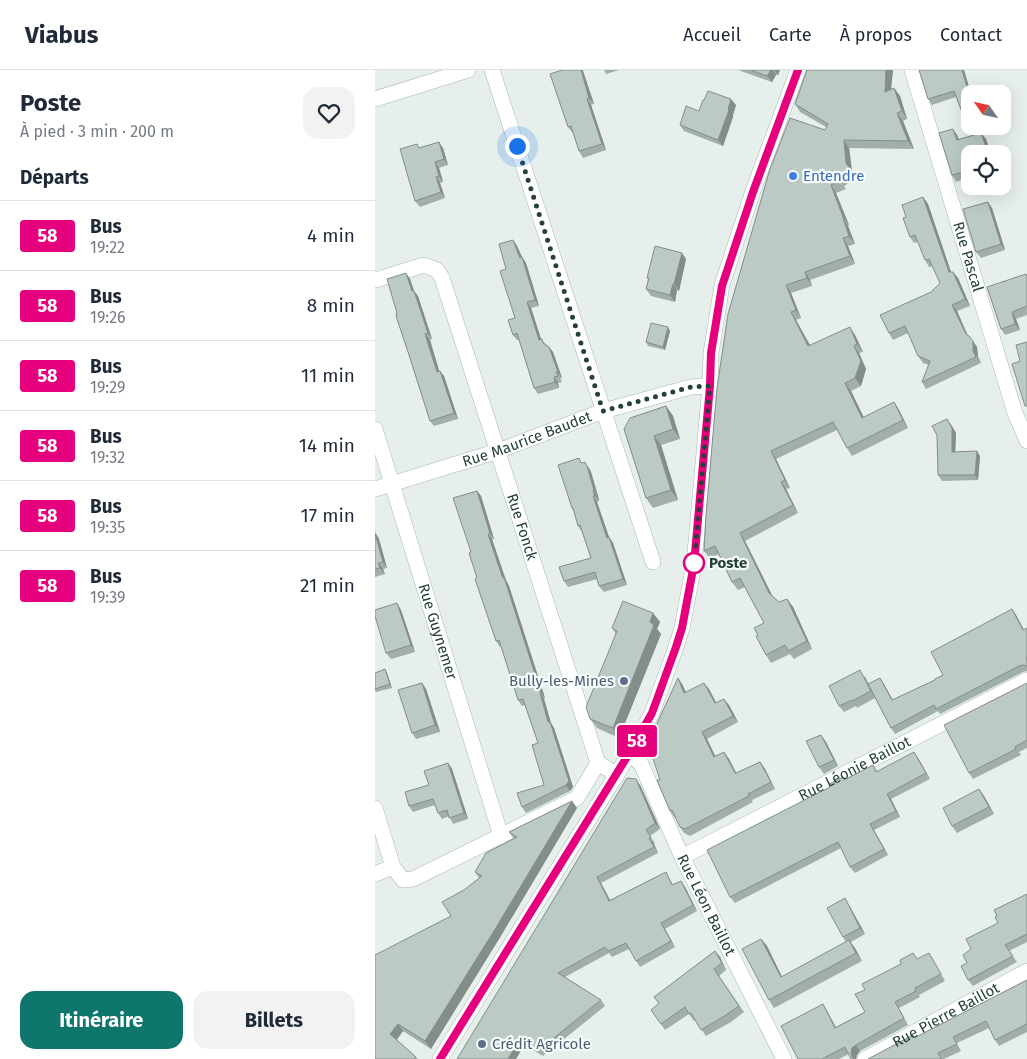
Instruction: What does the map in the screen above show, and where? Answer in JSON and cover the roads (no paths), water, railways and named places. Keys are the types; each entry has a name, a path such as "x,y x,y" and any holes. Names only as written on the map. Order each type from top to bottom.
{"street":[{"path":"375,100 468,70"},
{"path":"492,70 653,562"},
{"path":"440,1059 617,775 652,713 676,647 682,628 694,564 710,386 711,353 722,286 753,192 798,70"},
{"name":"Rue Pascal","path":"913,70 1015,413 1027,441"},
{"name":"Rue Fonck","path":"380,278 424,265 437,270 442,278 598,763"},
{"name":"Rue Maurice Baudet","path":"375,489 498,452 603,411 691,387 710,386"},
{"name":"Rue Guynemer","path":"375,429 501,836"},
{"name":"Rue Léonie Baillot","path":"683,857 1027,680"},
{"name":"Rue Léon Baillot","path":"630,752 641,764 683,857 784,1059"},
{"path":"375,808 393,866 403,880 413,879 577,798 598,763 617,775"},
{"path":"375,874 393,866"},
{"name":"Rue Pierre Baillot","path":"865,1059 1027,971"}],"place":[{"name":"Entendre","path":"793,176"},
{"name":"Poste","path":"694,563"},
{"name":"Bully-les-Mines","path":"624,681"},
{"name":"Crédit Agricole","path":"482,1044"}]}
